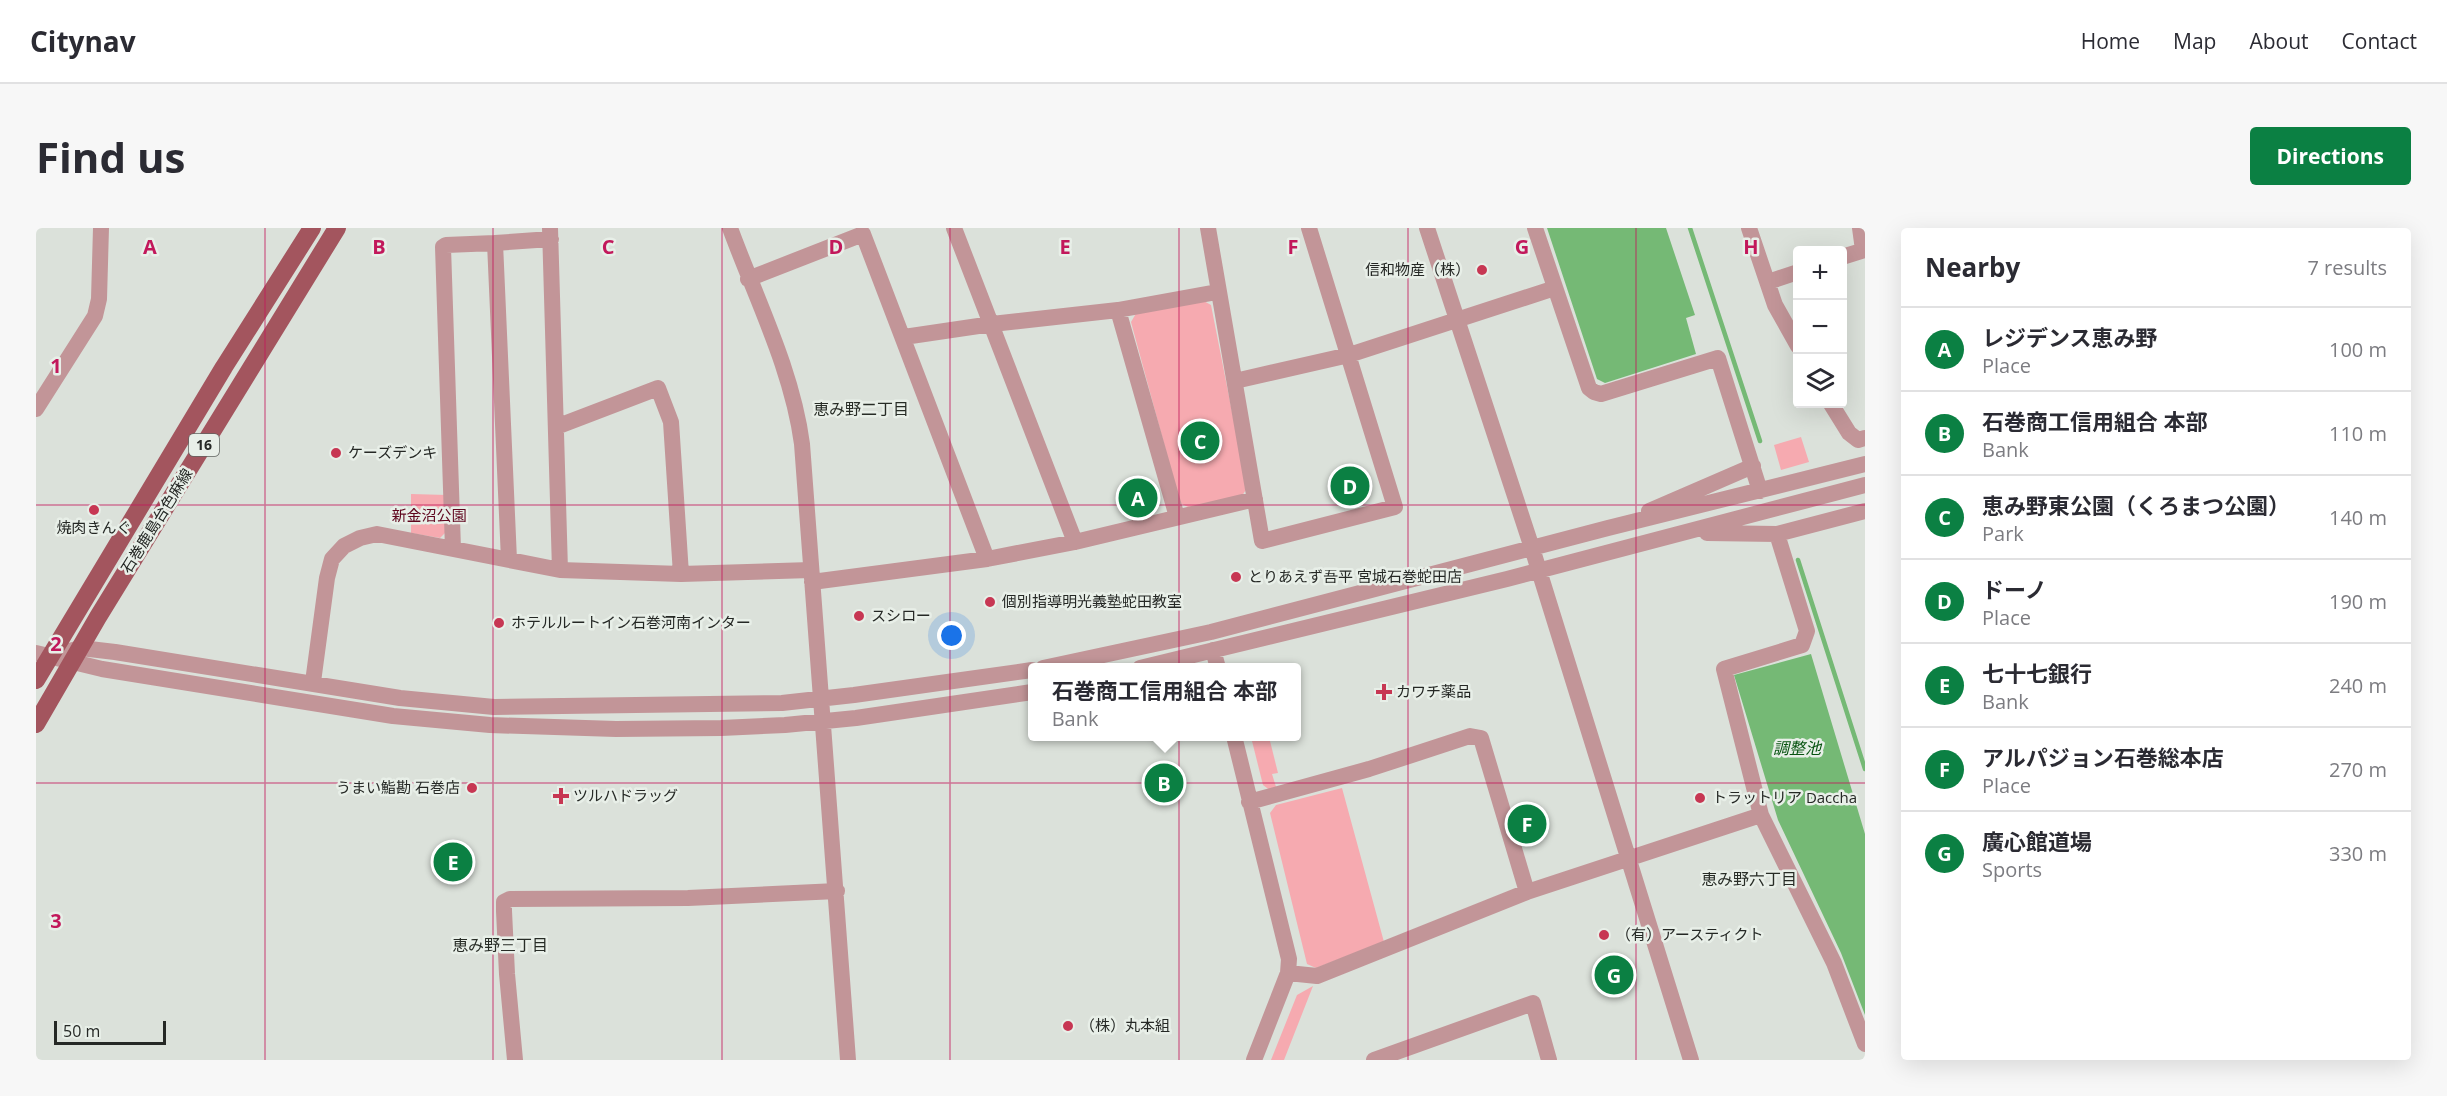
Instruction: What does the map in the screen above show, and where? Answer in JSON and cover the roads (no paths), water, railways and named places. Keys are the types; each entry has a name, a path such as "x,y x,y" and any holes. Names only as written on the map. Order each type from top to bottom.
{"main road":[{"name":"石巻鹿島台色麻線","path":"36,680 44,654 312,228"},
{"name":"石巻鹿島台色麻線","path":"36,724 337,228"}],"street":[{"path":"36,409 95,316 99,299 101,228"},
{"path":"730,228 791,385 798,413 837,891 848,1060"},
{"path":"954,228 1075,542"},
{"path":"1208,228 1217,292 1235,381 1262,541 1395,507 1309,228"},
{"path":"1427,228 1539,570 1691,1060"},
{"path":"1535,228 1589,388 1601,394 1718,358 1760,491"},
{"path":"1749,228 1775,305 1793,339"},
{"path":"1847,255 1864,250 1860,228"},
{"path":"453,549 443,247 495,243 550,234 560,570"},
{"path":"748,279 863,234 987,559"},
{"path":"495,243 509,560"},
{"path":"1768,282 1793,273"},
{"path":"1235,381 1349,355 1555,288"},
{"path":"904,337 992,324 1118,310 1217,292"},
{"path":"1118,310 1177,517"},
{"path":"556,427 658,388 671,422 681,574"},
{"path":"1833,408 1849,433 1858,440 1865,438"},
{"path":"1069,663 1211,632 1608,528 1865,464"},
{"path":"1608,528 1753,466"},
{"path":"1160,663 1687,533 1865,485"},
{"path":"313,682 327,578 332,559 344,546 360,538 377,534 560,570 811,576 987,559 1075,542 1255,499"},
{"path":"1687,533 1777,534 1865,511"},
{"path":"1777,534 1807,631 1802,645 1724,669 1761,815 1834,963 1865,1044"},
{"path":"1213,650 1217,663"},
{"path":"44,654 77,655 313,682 400,698 494,707 782,703 1028,670"},
{"path":"77,655 393,716 490,725 616,729 721,728 822,722 1028,693"},
{"path":"1249,801 1369,769 1470,736 1481,738 1527,892"},
{"path":"1235,741 1289,959 1288,973 1254,1060"},
{"path":"1288,973 1317,976 1527,892 1761,815"},
{"path":"515,1060 504,911 504,902 510,898 669,898 837,891"},
{"path":"1374,1060 1533,1003 1549,1060"}],"water":[{"path":"1547,228 1666,228 1695,315 1686,318 1696,354 1605,383 1597,379"},
{"name":"調整池","path":"1811,654 1865,834 1865,1015 1841,953 1778,820 1734,675"}],"waterway":[{"path":"1690,228 1760,441"},
{"path":"1798,560 1865,769"}],"place":[{"name":"信和物産（株）","path":"1482,270"},
{"name":"恵み野東公園（くろまつ公園）","path":"1200,441"},
{"name":"ケーズデンキ","path":"336,453"},
{"name":"ドーノ","path":"1350,486"},
{"name":"レジデンス恵み野","path":"1138,498"},
{"name":"焼肉きんぐ","path":"94,510"},
{"name":"とりあえず吾平 宮城石巻蛇田店","path":"1236,577"},
{"name":"個別指導明光義塾蛇田教室","path":"990,602"},
{"name":"スシロー","path":"859,616"},
{"name":"ホテルルートイン石巻河南インター","path":"499,623"},
{"name":"カワチ薬品","path":"1384,692"},
{"name":"石巻商工信用組合 本部","path":"1164,783"},
{"name":"うまい鮨勘 石巻店","path":"472,788"},
{"name":"ツルハドラッグ","path":"561,796"},
{"name":"トラットリア Daccha","path":"1700,798"},
{"name":"アルパジョン石巻総本店","path":"1527,824"},
{"name":"七十七銀行","path":"453,862"},
{"name":"（有）アースティクト","path":"1604,935"},
{"name":"廣心館道場","path":"1614,975"},
{"name":"（株）丸本組","path":"1068,1026"}],"district":[{"name":"恵み野二丁目","path":"861,409"},
{"name":"恵み野六丁目","path":"1749,879"},
{"name":"恵み野三丁目","path":"500,945"}],"park label":[{"name":"新金沼公園","path":"429,516"}]}
